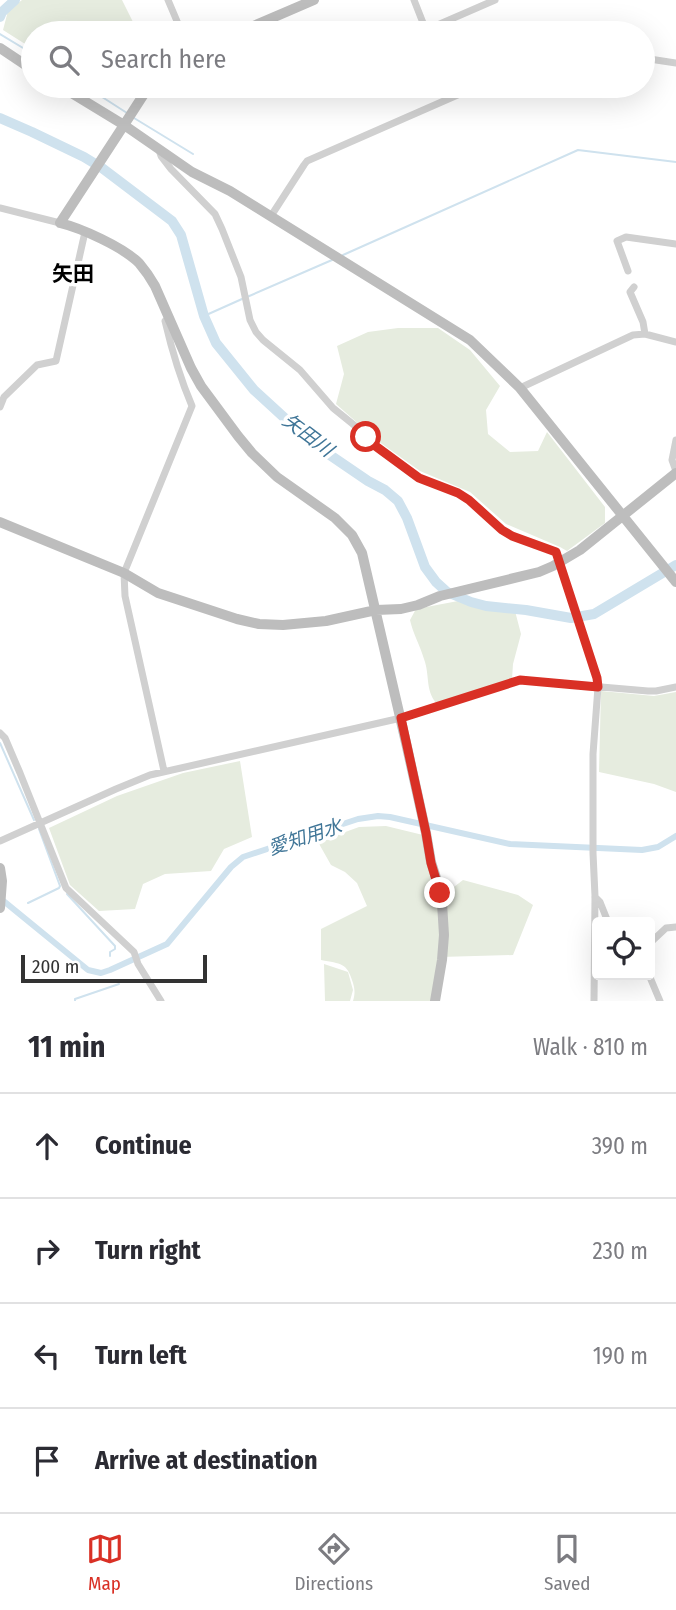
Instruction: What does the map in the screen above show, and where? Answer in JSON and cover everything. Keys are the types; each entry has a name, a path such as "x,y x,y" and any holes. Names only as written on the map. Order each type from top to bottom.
{"street":[{"path":"168,0 177,21"},
{"path":"265,21 314,0"},
{"path":"414,0 423,21"},
{"path":"449,21 495,0"},
{"path":"0,48 21,62"},
{"path":"655,60 676,63"},
{"path":"80,98 192,172 230,191 470,340 520,388 676,582"},
{"path":"60,223 141,98"},
{"path":"271,216 307,161 449,98"},
{"path":"159,149 170,169 215,214 241,277 250,320 263,340 291,362 327,402 370,442 411,473 458,493 512,536 556,552 598,687 594,731 594,1001"},
{"path":"0,208 85,232 120,249 137,261 155,286 183,353 201,386 251,453 290,487 335,518 352,535 362,553 423,816 431,863 438,881 443,914 442,960 435,1001"},
{"path":"0,407 4,397 37,365 56,361 85,232"},
{"path":"628,271 617,241 626,237 676,244"},
{"path":"634,287 630,292 643,322 645,334"},
{"path":"164,771 125,596 124,573 192,406 173,354 165,321 169,317"},
{"path":"520,388 637,334 676,342"},
{"path":"0,522 124,573 158,593 237,619 259,624 283,625 326,621 418,606 440,596 524,577 553,566 580,550 676,472 673,460 676,440"},
{"path":"0,841 116,789 164,771 401,718 520,680 656,691 676,687"},
{"path":"0,733 5,738 66,888 134,952 138,964 161,1001"},
{"path":"0,868 1,902"},
{"path":"595,896 606,917"},
{"path":"655,938 666,928 676,927"},
{"path":"651,980 660,1001"}],"shaded area":[{"path":"22,0 122,0 132,21 21,21 21,41 3,30 8,11"},
{"path":"398,328 438,328 470,350 500,386 486,410 488,434 510,452 538,451 547,432 605,507 605,523 567,551 506,524 470,492 420,471 378,441 336,404 344,374 337,346 368,332"},
{"path":"458,601 482,608 515,611 521,634 512,679 436,703 430,692 426,665 410,620 416,609"},
{"path":"601,691 654,696 676,692 676,792 654,784 599,772"},
{"path":"240,761 252,837 224,849 211,871 165,874 143,884 135,909 99,911 70,885 49,828 117,796 183,773"},
{"path":"386,826 423,835 437,900 463,880 518,895 533,905 513,955 440,957 433,1001 353,1001 354,985 346,968 338,963 321,960 321,929 367,906 357,883 345,872 331,865 318,842 359,827"},
{"path":"324,964 348,972 353,990 350,1001 325,1001"}],"waterway":[{"path":"0,17 15,0"},
{"path":"0,34 21,47"},
{"path":"104,98 127,113"},
{"name":"矢田川","path":"0,118 84,157 172,221 181,235 204,316 216,343 254,390 289,422 324,451 398,501 425,567 447,592 486,606 571,618 594,614 676,565"},
{"path":"134,118 193,154"},
{"path":"343,255 578,150 676,162"},
{"path":"247,297 332,260"},
{"path":"204,316 242,299"},
{"path":"0,743 34,820"},
{"name":"愛知用水","path":"0,898 88,970 101,973 167,944 231,867 243,857 358,819 390,817 510,844 642,850 658,847 676,836"},
{"path":"28,903 60,886 39,829"},
{"path":"67,894 115,946 110,956"},
{"path":"75,1001 119,984"}],"district":[{"name":"矢田","path":"73,274"}],"route":[{"path":"366,437 419,478 469,500 502,530 556,552 597,678 598,687 524,679 401,718 431,863 440,893"}]}
